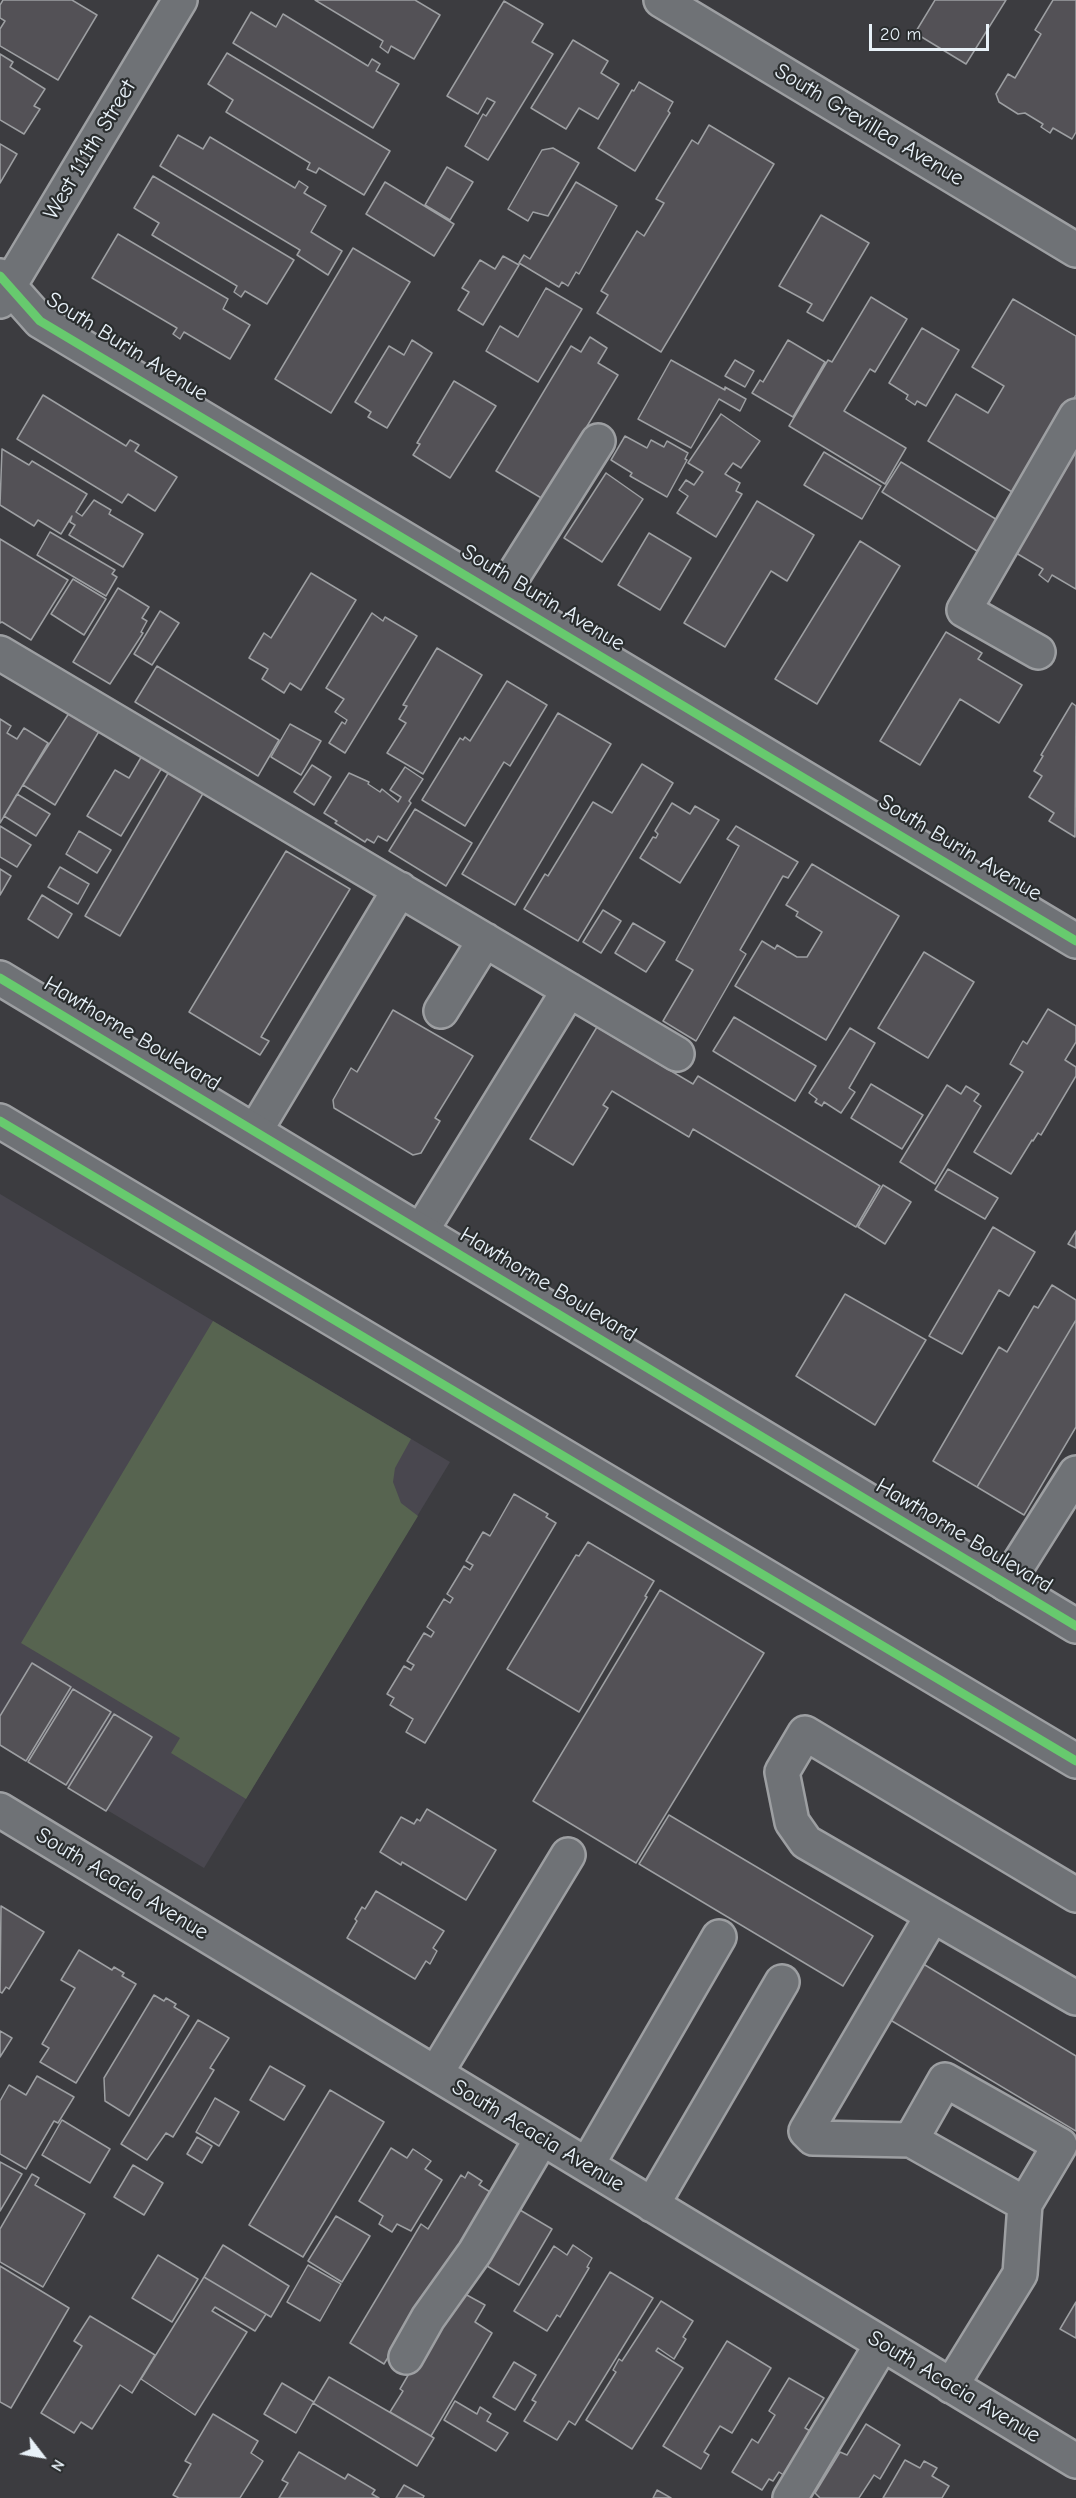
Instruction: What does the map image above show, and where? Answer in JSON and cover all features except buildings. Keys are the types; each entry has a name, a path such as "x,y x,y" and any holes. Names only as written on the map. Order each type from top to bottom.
{"street":[{"name":"West 111th Street","path":"3,288 180,0"},
{"name":"South Grevillea Avenue","path":"661,0 1076,250"},
{"name":"South Burin Avenue","path":"3,288 40,321 1076,941"},
{"path":"1038,652 964,610 1076,416"},
{"path":"501,595 598,441"},
{"path":"0,653 677,1054"},
{"path":"255,1131 400,889"},
{"path":"441,1011 485,940"},
{"name":"Hawthorne Boulevard","path":"0,978 1076,1626"},
{"path":"421,1232 569,990"},
{"path":"0,1121 1076,1761"},
{"path":"1006,1584 1076,1473"},
{"path":"1076,1895 805,1733 782,1772 792,1822 806,1842 1076,1998"},
{"name":"South Acacia Avenue","path":"0,1810 1076,2461"},
{"path":"436,2073 568,1855"},
{"path":"932,1916 806,2131 813,2138 911,2140 1025,2204"},
{"path":"587,2165 718,1937"},
{"path":"652,2205 782,1982"},
{"path":"911,2140 945,2080 1060,2145 1025,2204 1020,2274 951,2386"},
{"path":"406,2357 428,2318 475,2252 542,2138"},
{"path":"790,2498 882,2343"}],"shaded area":[{"path":"0,1194 450,1462 204,1868 0,1746"}],"green space":[{"path":"213,1321 411,1439 395,1468 393,1482 401,1503 418,1516 246,1799 171,1753 180,1738 21,1643"}],"cycle path":[{"path":"0,276 40,321 1076,941"},
{"path":"0,978 1076,1626"},
{"path":"0,1121 1076,1761"}]}
